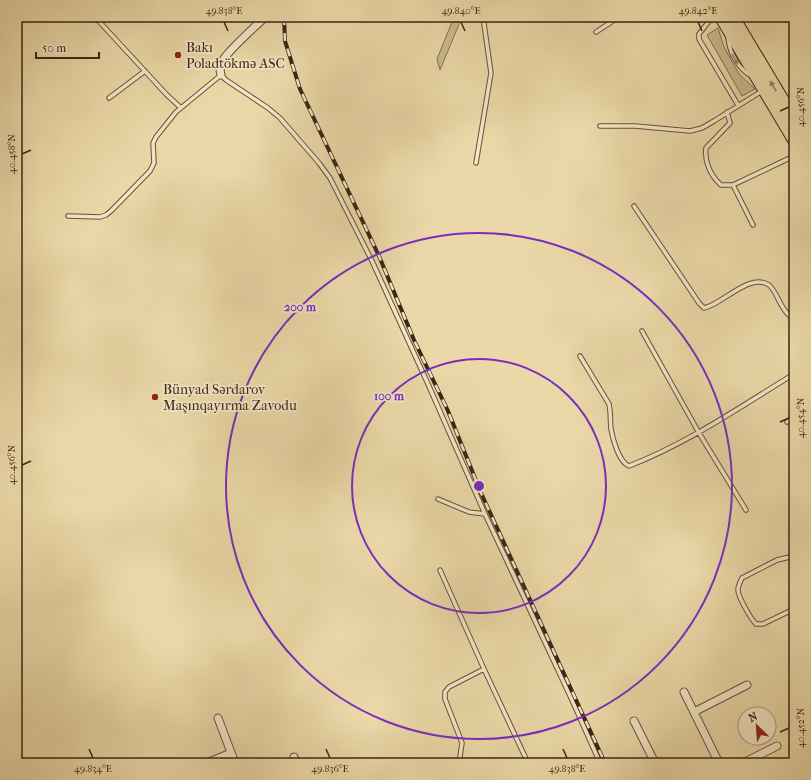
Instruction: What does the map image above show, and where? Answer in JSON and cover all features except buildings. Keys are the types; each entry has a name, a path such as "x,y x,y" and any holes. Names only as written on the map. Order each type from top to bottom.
{"main road":[{"path":"721,17 730,23 792,113"},
{"path":"730,23 761,85 794,140"}],"street":[{"path":"221,75 221,63 265,17"},
{"path":"694,712 747,685"},
{"path":"684,692 719,763"},
{"path":"218,718 235,763"},
{"path":"634,721 655,763"},
{"path":"743,763 777,746"},
{"path":"207,763 231,753"}],"lane":[{"path":"95,17 181,108"},
{"path":"476,162 491,73 483,17"},
{"path":"596,32 619,17"},
{"path":"709,17 710,20 698,34 699,39 738,105"},
{"path":"109,98 145,71"},
{"path":"68,216 100,217 111,211 150,171 154,163 153,143 176,112 221,75 280,118 330,178 378,275 485,514 600,763"},
{"path":"600,126 635,126 690,131 702,128 738,105 761,85"},
{"path":"727,112 730,123 706,148 706,161 716,180 721,185 733,184 794,156"},
{"path":"733,184 753,226"},
{"path":"634,206 704,308 711,307 740,288 749,284 761,282 768,285 774,292 781,305 794,321"},
{"path":"642,331 699,433 746,510"},
{"path":"580,356 609,404 611,412 611,428 614,441 622,461 629,466 699,433 794,374"},
{"path":"787,422 794,417"},
{"path":"438,499 470,512 485,514"},
{"path":"794,556 777,560 742,578 739,583 738,592 752,620 756,624 763,624 794,608"},
{"path":"440,570 528,763"},
{"path":"459,763 462,743 445,699 445,692 449,687 484,668"}],"shaded area":[{"path":"454,17 462,17 440,70 437,59"},
{"path":"718,28 724,47 739,74 755,89 742,96 707,35"}],"railway":[{"path":"284,17 285,41 300,89 379,256 414,340 448,411 481,493 605,763"}],"place":[{"name":"Bakı Poladtökmə ASC","path":"178,55"},
{"name":"Bünyad Sərdarov Maşınqayırma Zavodu","path":"155,397"}]}
